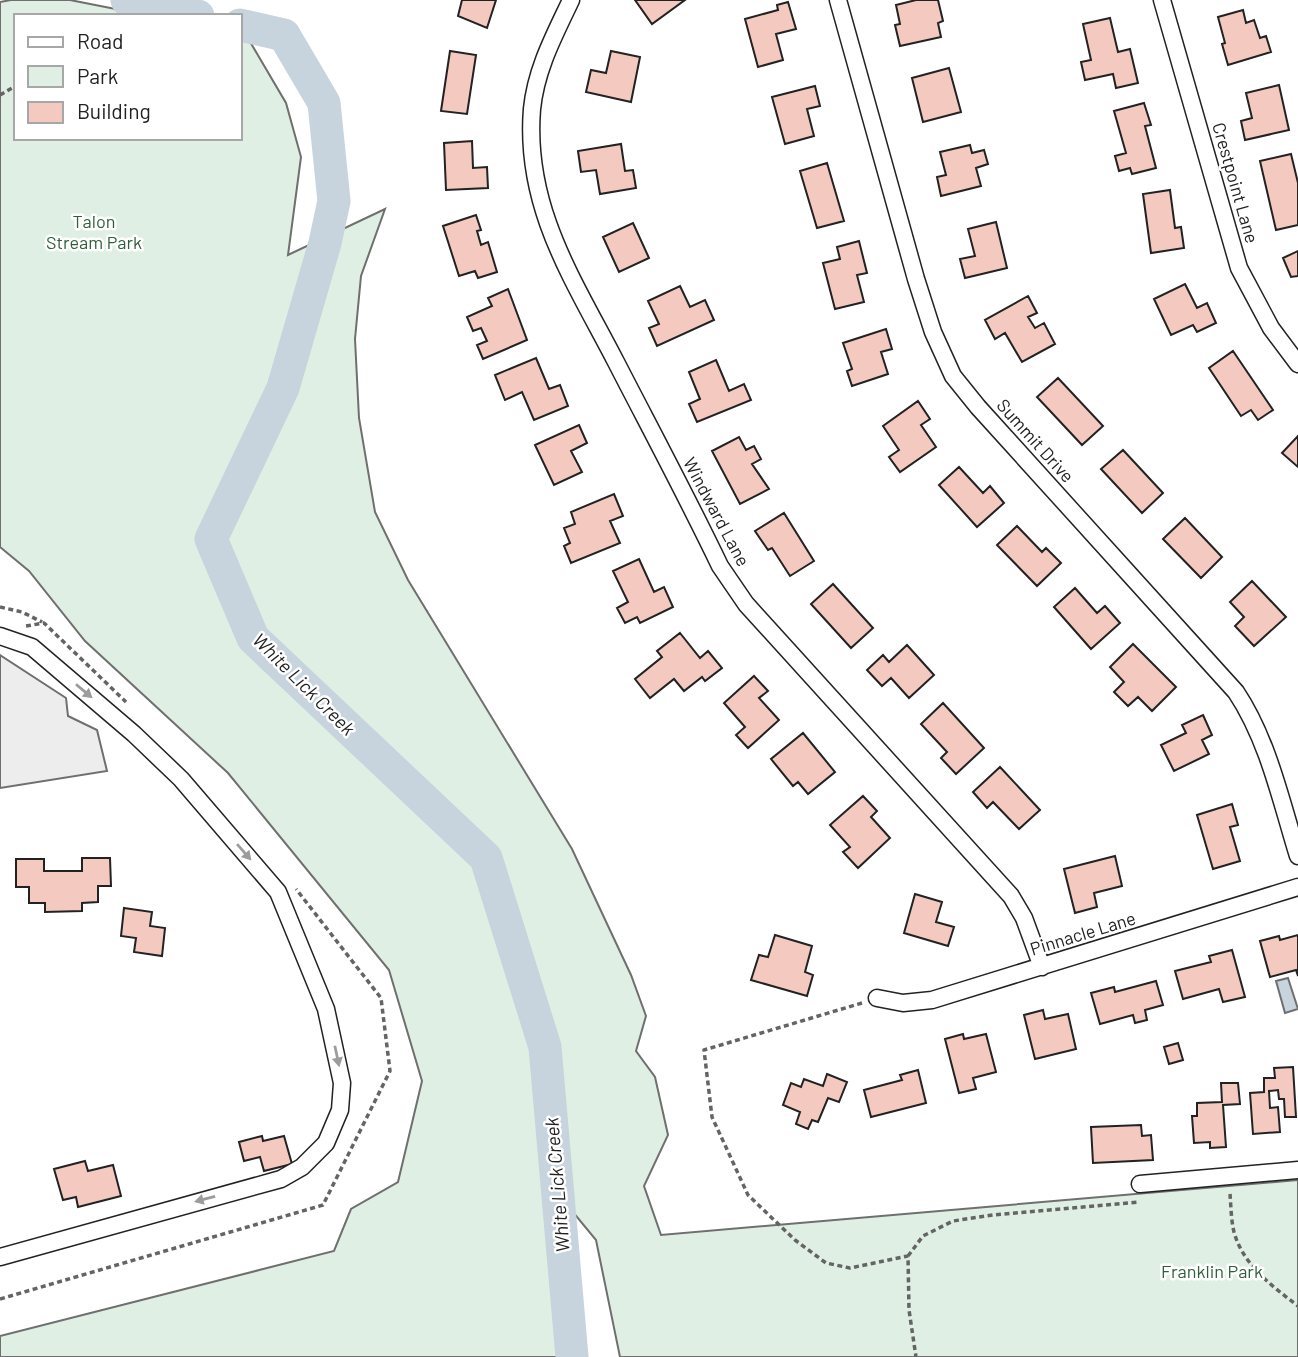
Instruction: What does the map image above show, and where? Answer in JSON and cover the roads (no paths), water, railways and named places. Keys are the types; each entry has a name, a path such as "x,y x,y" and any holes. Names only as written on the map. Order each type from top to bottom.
{"street":[{"name":"Windward Lane","path":"571,0 543,57 532,110 534,176 552,238 720,566 746,604 1010,896 1024,918 1042,967"},
{"name":"Summit Drive","path":"838,0 916,279 933,332 953,376 1236,692 1248,709 1257,730 1298,856"},
{"name":"Crestpoint Lane","path":"1162,0 1239,268 1271,328 1298,364"},
{"path":"0,636 32,647 134,734 181,779 278,892 326,1009 342,1083 340,1110 326,1143 302,1167 281,1179 0,1257"},
{"name":"Pinnacle Lane","path":"877,999 904,1003 932,1000 1298,887"},
{"path":"1140,1184 1298,1170"}],"waterway":[{"name":"White Lick Creek","path":"127,0 189,14"},
{"name":"White Lick Creek","path":"242,25 284,35 324,103 334,201 325,243 283,388 211,539 253,638 486,858 545,1047 572,1357"}],"park label":[{"name":"Talon Stream Park","path":"94,232"},
{"name":"Franklin Park","path":"1212,1272"}]}
